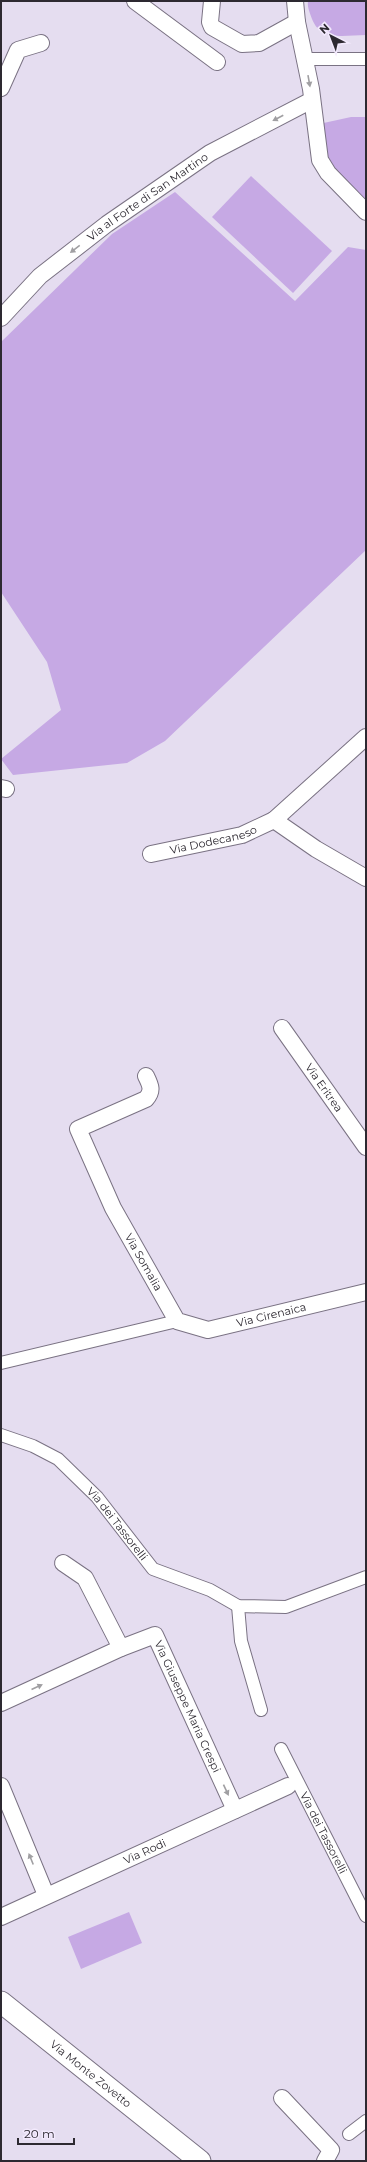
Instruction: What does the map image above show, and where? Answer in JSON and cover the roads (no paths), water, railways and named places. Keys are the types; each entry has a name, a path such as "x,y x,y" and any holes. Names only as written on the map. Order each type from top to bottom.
{"street":[{"path":"134,1 217,62"},
{"path":"212,1 210,22 212,27 242,44 259,43 297,22"},
{"path":"296,1 297,22 312,100 317,148 323,166 366,212"},
{"path":"1,88 18,50 41,43"},
{"path":"305,59 366,59"},
{"name":"Via al Forte di San Martino","path":"1,318 40,276 133,206 210,154 312,100"},
{"name":"Via Dodecaneso","path":"151,854 242,835 274,820 366,737"},
{"path":"274,820 310,845 366,878"},
{"name":"Via Eritrea","path":"282,1028 366,1147"},
{"name":"Via Somalia","path":"146,1076 151,1086 150,1094 146,1099 78,1129 113,1208 177,1321"},
{"name":"Via Cirenaica","path":"177,1321 208,1330 366,1292"},
{"path":"1,1363 177,1321"},
{"name":"Via dei Tassorelli","path":"1,1435 33,1446 58,1459 97,1498 153,1569 210,1590 238,1606 286,1607 366,1577"},
{"path":"1,1703 121,1648 84,1578 63,1563"},
{"path":"238,1606 241,1641 261,1710"},
{"name":"Via Giuseppe Maria Crespi","path":"121,1648 155,1635 235,1810"},
{"name":"Via dei Tassorelli","path":"281,1749 366,1916"},
{"path":"1,1786 46,1895"},
{"name":"Via Rodi","path":"1,1916 288,1786"},
{"name":"Via Monte Zovetto","path":"1,2002 200,2161"},
{"path":"282,2098 331,2150 326,2161"},
{"path":"348,2134 366,2120"}]}
